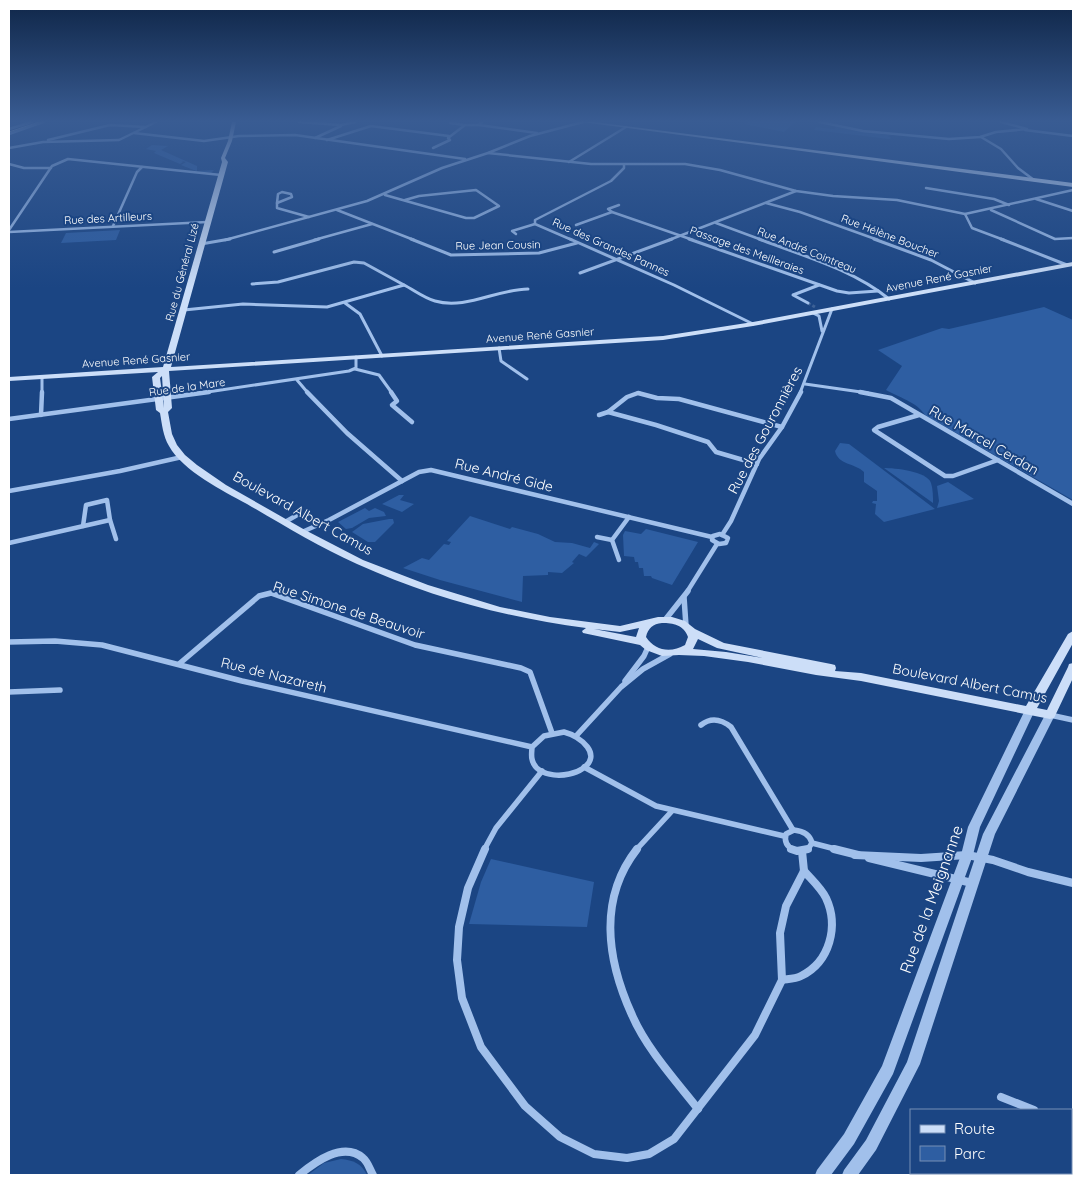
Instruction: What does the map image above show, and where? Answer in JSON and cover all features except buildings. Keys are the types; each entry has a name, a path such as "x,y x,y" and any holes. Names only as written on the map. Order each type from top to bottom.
{"main road":[{"name":"Rue du Général Lizé","path":"166,370 220,177"},
{"path":"1013,177 1073,185"},
{"name":"Avenue René Gasnier","path":"9,379 663,338 832,310 1070,265"},
{"name":"Boulevard Albert Camus","path":"166,370 162,399 168,408 164,412 168,434 173,446 182,457 223,487 302,532 360,562 424,587 499,610 550,620 620,629 649,623"},
{"name":"Boulevard Albert Camus","path":"550,620 646,645"},
{"path":"664,620 675,621 689,629 693,640 691,645 675,653 658,652 646,645 641,632 649,623 664,620"},
{"name":"Boulevard Albert Camus","path":"689,629 721,646 839,669 861,677"},
{"name":"Rue de la Meignanne","path":"1030,710 1073,634"},
{"name":"Boulevard Albert Camus","path":"675,653 733,658 837,676 861,677 1050,715"},
{"path":"1050,715 1073,668"}],"street":[{"path":"9,231 44,177"},
{"path":"113,226 135,177"},
{"path":"201,244 216,243 337,210 384,195 418,177"},
{"name":"Rue des Grandes Pannes","path":"614,177 611,181 540,216 535,220 535,224 674,285 753,324"},
{"path":"746,177 796,191 897,200 965,214 1073,190"},
{"path":"1030,177 1034,180"},
{"path":"926,188 994,199 1009,205"},
{"path":"384,195 468,218 499,206 476,190 419,196 404,200"},
{"path":"580,273 619,260 796,191"},
{"path":"278,203 292,196 280,192 277,208 309,217"},
{"path":"1036,199 1073,211"},
{"name":"Rue Hélène Boucher","path":"766,203 800,212 931,260 975,283"},
{"path":"576,225 612,212 608,209 619,205"},
{"path":"990,209 1056,239 1073,238"},
{"name":"Rue Jean Cousin","path":"337,210 451,255 539,253 577,243"},
{"name":"Passage des Meilleraies","path":"612,212 846,293 878,290"},
{"path":"965,214 972,228 1070,265"},
{"name":"Rue des Artilleurs","path":"9,231 207,222"},
{"name":"Rue André Cointreau","path":"716,222 828,265 878,290 889,299"},
{"path":"274,252 372,224"},
{"path":"516,234 512,231 535,224"},
{"path":"252,284 278,282 354,262 364,263 433,300 446,303 512,289 528,288"},
{"path":"184,310 243,304 327,307 404,284"},
{"path":"808,303 793,295 819,285"},
{"path":"345,303 360,314 382,356"},
{"name":"Rue des Gouronnières","path":"717,544 728,541 728,538 722,535 731,521 757,464 782,428 805,384 822,333 832,310"},
{"path":"817,311 822,333"},
{"path":"499,348 501,362 527,379"},
{"path":"356,358 355,369 378,375 398,401 392,405 412,422"},
{"name":"Rue de la Mare","path":"9,419 297,380 355,369"},
{"path":"41,415 42,377"},
{"path":"297,380 338,425 402,481"},
{"name":"Rue Marcel Cerdan","path":"805,384 884,396 1073,504"},
{"path":"599,415 608,412 628,397 638,393 657,398 679,399 782,428"},
{"path":"608,412 708,442 716,452 757,464"},
{"path":"919,415 878,427 874,430 901,450 945,476 953,476 998,460"},
{"path":"9,491 120,471 182,457"},
{"name":"Rue André Gide","path":"302,532 329,520 419,472 439,470 712,537"},
{"path":"83,526 86,505 108,500 110,520 116,539"},
{"path":"285,522 299,514"},
{"path":"612,540 629,516"},
{"path":"9,543 110,520"},
{"path":"664,620 684,597 717,544 712,540 712,537 717,534 722,535"},
{"path":"597,537 612,540"},
{"path":"612,540 619,560"},
{"name":"Rue Simone de Beauvoir","path":"179,664 259,596 271,594 415,645 521,668 530,672 552,733"},
{"path":"684,597 684,614 689,629"},
{"name":"Rue de Nazareth","path":"9,643 83,642 102,644 259,685 532,747"},
{"path":"576,736 620,687 644,656 646,645"},
{"path":"620,687 643,668 675,653"},
{"path":"9,692 60,690"},
{"name":"Rue de la Meignanne","path":"822,1175 849,1139 888,1069 967,855 974,827 1030,710"},
{"path":"849,1175 872,1145 913,1064 990,834 1050,715"},
{"name":"Boulevard Albert Camus","path":"1050,715 1073,720"},
{"path":"702,725 706,721 716,720 725,722 731,727 784,812 792,830"},
{"path":"564,732 576,736 584,741 590,750 589,760 584,767 575,773 553,775 542,771 532,760 532,747 538,739 552,733 564,732"},
{"path":"584,767 635,796 672,811 784,836 792,830 806,833 812,843"},
{"path":"542,771 496,828 484,850 468,888 459,927 457,960 462,998 481,1047 525,1106 560,1138 594,1154 626,1158 649,1154 674,1139 726,1074 754,1035 782,980 780,933 786,906 804,871 802,851"},
{"path":"672,811 644,840 627,862 620,876 611,908 610,939 617,972 632,1016 659,1059 698,1109"},
{"path":"784,836 785,842 790,848 802,851 809,848 812,843"},
{"path":"812,843 973,883"},
{"path":"856,854 921,858 967,855 981,857 1073,884"},
{"path":"782,980 801,976 818,964 827,951 833,936 832,913 826,897 804,871"},
{"path":"1001,1097 1031,1109"},
{"path":"299,1175 324,1157 343,1153 350,1153 362,1158 373,1175"}],"green space":[{"path":"120,230 116,240 61,243 66,233"},
{"path":"1044,307 1073,320 1073,500 925,415 922,410 912,403 886,390 902,366 878,350 942,328 949,329"},
{"path":"840,443 849,444 935,509 884,522 875,514 876,504 872,503 877,501 877,491 864,482 864,472 837,456 835,451"},
{"path":"884,468 910,471 928,479 931,483 933,503"},
{"path":"948,482 974,499 937,508 939,501 937,486"},
{"path":"399,495 404,495 400,500 414,504 402,512 382,504"},
{"path":"365,508 369,511 375,508 384,512 386,516 369,518 352,528 346,529 338,522"},
{"path":"470,516 510,529 512,527 538,534 555,542 572,543 590,548 594,542 599,544 586,557 579,554 572,562 574,563 562,573 548,572 548,575 523,576 522,602 403,568 422,558 429,560 444,544 449,545 451,542 447,541"},
{"path":"393,519 394,523 375,542 368,542 352,532 363,524"},
{"path":"646,529 698,542 672,585 651,576 644,576 643,568 639,568 638,562 635,562 634,557 624,556 623,535 625,531 641,534"},
{"path":"491,859 594,882 587,927 469,924 481,882"},
{"path":"341,1159 357,1163 367,1175 308,1175 324,1163"}],"tunnel":[{"path":"808,303 815,307"}]}
